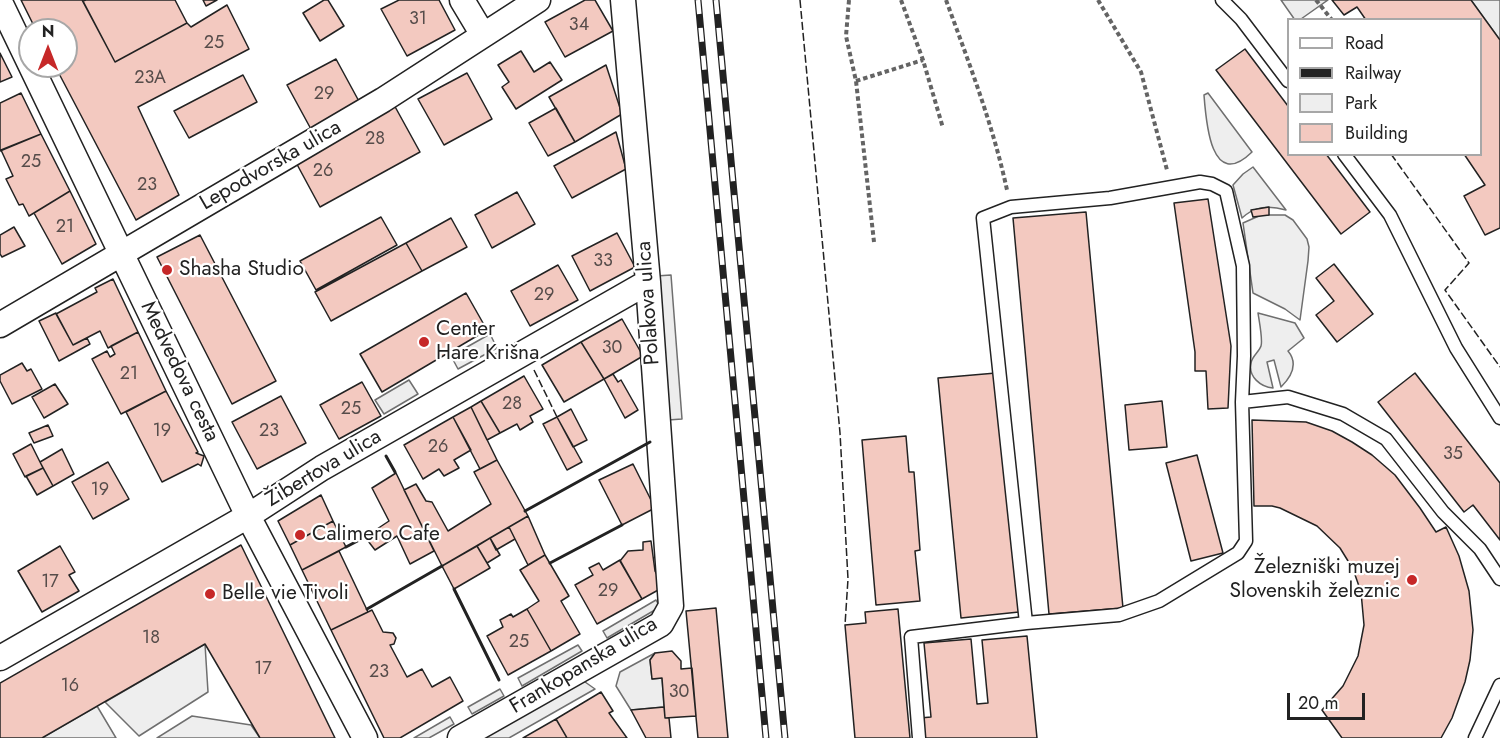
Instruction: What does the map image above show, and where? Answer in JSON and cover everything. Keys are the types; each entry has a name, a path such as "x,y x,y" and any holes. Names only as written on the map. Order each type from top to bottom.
{"street":[{"path":"462,0 483,35"},
{"name":"Lepodvorska ulica","path":"0,325 383,100 538,0"},
{"name":"Polakova ulica","path":"623,0 648,282 671,606"},
{"name":"Medvedova cesta","path":"0,2 88,189 248,516 365,738"},
{"name":"Žibertova ulica","path":"0,658 248,516 322,468 648,282"},
{"name":"Frankopanska ulica","path":"460,738 661,624 671,606"}],"lane":[{"path":"1222,0 1241,19 1287,80"},
{"path":"1346,156 1390,215 1456,348 1500,418"},
{"path":"919,738 911,637 1026,623 1119,615 1159,601 1238,553 1246,541 1242,402 1243,266 1226,191 1212,184 1200,183 1110,198 1011,207 983,218 1026,623"},
{"path":"1242,402 1288,398 1343,414 1386,439 1443,512 1480,549 1500,579"},
{"path":"1476,738 1500,685"}],"path":[{"path":"849,0 846,36 856,81 874,242"},
{"path":"900,0 923,60 943,128"},
{"path":"946,0 998,148 1011,207"},
{"path":"1098,0 1141,72 1172,187"},
{"path":"1316,0 1330,18"},
{"path":"856,81 923,60"}],"green space":[{"path":"1208,93 1252,152 1238,162 1227,164 1219,159 1213,149 1205,107 1204,95"},
{"path":"1253,167 1286,210 1274,207 1262,208 1242,218 1233,185"},
{"path":"1261,215 1285,215 1293,220 1307,239 1308,261 1300,320 1285,309 1253,293 1243,223"},
{"path":"1258,313 1295,323 1304,338 1288,351 1293,365 1288,378 1281,387 1274,360 1267,362 1273,388 1264,386 1251,373 1252,361 1261,343"},
{"path":"205,644 208,692 139,736 105,702"},
{"path":"97,706 116,738 42,738"},
{"path":"192,716 251,725 260,738 157,738"}],"shaded area":[{"path":"1281,0 1328,0 1302,18 1294,18"},
{"path":"1471,0 1500,0 1500,40"},
{"path":"671,275 682,419 668,420 656,276"},
{"path":"490,334 497,348 458,369 451,356"},
{"path":"409,380 418,394 384,414 375,400"},
{"path":"656,600 660,607 607,638 603,631"},
{"path":"578,645 582,651 522,686 518,678"},
{"path":"655,653 650,660 652,679 662,678 664,707 631,710 616,686 620,672"},
{"path":"578,677 595,689 509,738 474,738"},
{"path":"500,689 504,696 472,714 468,707"},
{"path":"450,717 454,724 429,738 414,738"}],"building":[{"path":"21,0 82,0 115,62 187,23 191,27 227,5 249,49 138,107 179,195 136,220 61,78 78,78 78,18 30,18"},
{"path":"175,0 187,23 115,62 83,1"},
{"path":"203,0 217,0 206,6"},
{"path":"324,0 328,0 344,26 320,41 303,13"},
{"path":"399,0 439,0 455,30 407,56 381,9"},
{"path":"585,0 595,0 613,31 565,57 545,22"},
{"path":"1332,0 1471,0 1500,40 1500,228 1485,235 1464,196 1485,185 1465,156 1482,156 1482,18 1365,18 1357,7 1344,15"},
{"path":"1245,49 1287,105 1287,156 1328,156 1370,212 1341,234 1216,70"},
{"path":"521,51 534,72 550,62 562,80 516,109 502,87 509,82 498,65"},
{"path":"0,53 12,77 0,82"},
{"path":"336,59 361,105 312,131 287,85"},
{"path":"606,65 622,114 575,142 549,97"},
{"path":"467,73 492,119 444,145 418,99"},
{"path":"243,75 257,102 189,138 174,111"},
{"path":"21,93 41,134 0,151 0,103"},
{"path":"393,103 420,152 320,207 293,157"},
{"path":"556,108 575,142 548,156 529,123"},
{"path":"616,132 626,169 572,198 554,166"},
{"path":"41,134 70,191 29,216 23,204 19,205 6,179 13,176 1,150"},
{"path":"70,191 96,244 62,264 34,213"},
{"path":"517,192 535,224 492,248 475,215"},
{"path":"1208,199 1231,346 1228,408 1208,409 1206,371 1195,371 1195,352 1174,203"},
{"path":"1269,207 1269,215 1253,217 1251,210"},
{"path":"1086,212 1123,608 1049,614 1013,218"},
{"path":"381,217 397,245 316,290 300,261"},
{"path":"451,218 467,247 422,271 406,243"},
{"path":"14,227 25,246 2,257 0,235"},
{"path":"617,233 635,267 590,291 572,256"},
{"path":"200,235 276,381 232,404 157,257"},
{"path":"406,243 422,271 331,321 315,292"},
{"path":"1334,264 1373,314 1337,342 1316,315 1334,301 1316,278"},
{"path":"558,265 578,300 530,326 511,291"},
{"path":"113,279 138,332 108,348 100,331 73,345 56,314 97,292 95,288"},
{"name":"Center Hare Krišna","path":"466,293 487,330 382,392 360,354"},
{"path":"56,313 73,345 87,338 90,344 59,361 39,321"},
{"path":"622,319 643,356 604,379 581,342"},
{"path":"138,332 166,391 121,414 92,359 107,351 110,357 115,354 111,346"},
{"path":"581,342 604,379 564,402 542,365"},
{"path":"22,363 27,371 31,369 42,389 12,404 0,381 0,375"},
{"path":"996,373 1019,612 961,618 938,378"},
{"path":"1415,373 1500,483 1500,540 1473,505 1464,512 1378,402"},
{"path":"613,374 618,382 621,380 638,410 625,418 604,379"},
{"path":"524,376 543,409 530,416 533,422 520,430 517,424 500,433 481,401"},
{"path":"362,382 381,416 339,439 320,405"},
{"path":"55,384 68,404 44,418 32,397"},
{"path":"166,391 198,452 196,453 204,456 201,466 198,464 162,482 126,412"},
{"path":"281,396 306,443 257,469 232,422"},
{"path":"481,401 500,433 487,440 471,407"},
{"path":"1162,401 1167,447 1129,450 1125,405"},
{"path":"471,407 497,460 480,469 453,417"},
{"path":"571,409 587,440 573,447 557,417"},
{"path":"453,417 471,450 454,460 459,468 444,476 439,469 423,479 404,445"},
{"path":"557,417 582,462 567,470 543,424"},
{"name":"Železniški muzej Slovenskih železnic","path":"1252,420 1306,422 1332,431 1352,442 1372,455 1395,475 1436,532 1446,527 1459,556 1469,591 1473,630 1465,682 1452,718 1441,738 1342,738 1322,710 1343,686 1358,656 1364,625 1361,592 1353,569 1340,548 1317,526 1280,508 1254,506"},
{"path":"48,425 53,436 34,443 29,433"},
{"path":"906,436 909,472 914,472 920,550 915,551 920,601 876,605 862,440"},
{"path":"31,444 43,468 25,477 13,454"},
{"path":"62,449 74,474 53,486 40,462"},
{"path":"1197,455 1223,553 1191,561 1166,463"},
{"path":"497,460 528,516 442,566 404,490 416,484 426,501 432,502 448,531 491,504 474,472"},
{"path":"108,462 129,499 93,519 72,482"},
{"path":"633,464 655,508 622,525 599,480"},
{"path":"43,468 53,486 37,495 26,476"},
{"path":"396,473 434,551 410,564 397,536 375,550 365,537 389,521 372,488"},
{"path":"321,495 333,521 290,545 278,521"},
{"path":"528,516 545,555 528,565 509,527"},
{"path":"333,521 346,547 302,570 290,545"},
{"path":"509,527 515,539 496,550 490,538"},
{"path":"490,538 500,555 487,563 477,546"},
{"path":"651,541 655,571 660,579 660,589 642,599 620,561 628,551 643,550 643,542"},
{"name":"Belle vie Tivoli","path":"241,545 335,738 260,738 205,644 42,738 0,738 0,683"},
{"path":"60,546 75,572 69,575 79,591 42,612 18,571"},
{"path":"477,546 490,568 454,589 442,566"},
{"path":"339,551 368,612 331,630 302,570"},
{"path":"545,555 569,596 561,601 580,634 551,651 527,609 539,601 520,570"},
{"path":"620,560 642,599 597,624 575,585 593,575 589,568 599,563 603,570"},
{"path":"716,608 728,738 698,738 686,611"},
{"path":"527,609 551,651 508,675 487,636 503,627 500,620 511,614 513,617"},
{"path":"898,609 910,738 855,738 845,625 866,623 865,612"},
{"path":"372,610 383,632 393,633 396,638 394,644 390,645 407,677 422,669 432,687 450,677 463,701 400,738 384,738 331,630"},
{"path":"1027,636 1037,738 922,738 920,718 931,717 924,643 971,639 977,704 988,703 982,640"},
{"path":"672,651 681,661 681,669 692,668 696,716 665,718 662,678 652,679 650,660 655,653"},
{"path":"601,692 613,711 609,713 627,738 567,738 556,719"},
{"path":"664,707 665,718 669,718 671,738 646,738 631,710"},
{"path":"556,719 567,738 523,738"}],"railway":[{"path":"698,0 766,738"},
{"path":"716,0 785,738"}],"fence":[{"path":"800,0 840,433 848,579 845,625"},
{"path":"1392,156 1469,263 1445,290 1500,367"},
{"path":"534,370 557,417"}],"wall":[{"path":"525,511 650,442"},
{"path":"386,456 395,472"},
{"path":"550,563 622,525"},
{"path":"346,547 365,537"},
{"path":"367,609 442,566"},
{"path":"454,589 499,680"}],"place":[{"name":"Shasha Studio","path":"167,270"},
{"name":"Center Hare Krišna","path":"424,342"},
{"name":"Calimero Cafe","path":"300,535"},
{"name":"Železniški muzej Slovenskih železnic","path":"1412,580"},
{"name":"Belle vie Tivoli","path":"210,594"}]}
